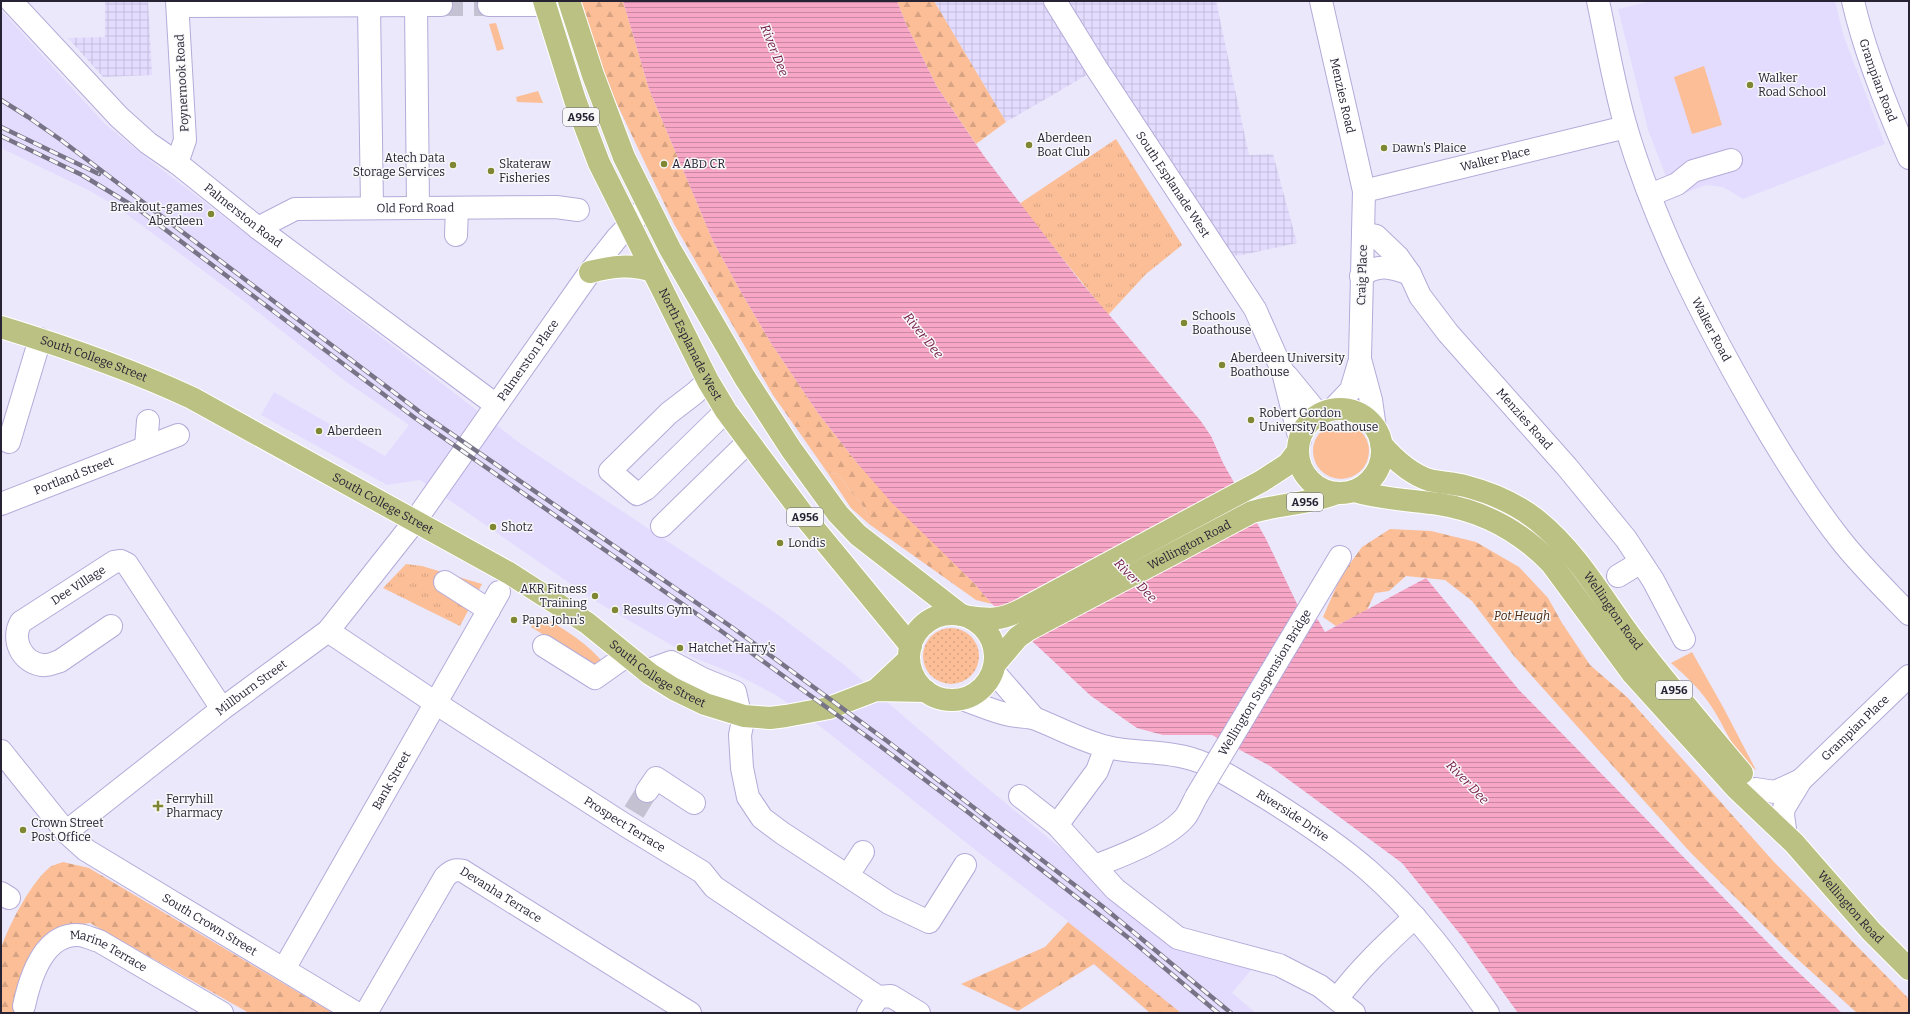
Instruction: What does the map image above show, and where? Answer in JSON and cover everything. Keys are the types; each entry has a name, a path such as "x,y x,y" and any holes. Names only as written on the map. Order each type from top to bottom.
{"main road":[{"name":"A956","path":"569,1 612,129 624,157 670,249 744,378 838,514 858,535 965,616 979,623 987,631 995,652 994,667 986,683 975,693 962,698 950,700 937,697 926,691 917,682 912,671 910,652"},
{"name":"North Esplanade West","path":"544,3 575,100 599,163 708,381 726,411 748,442 837,558 892,621 910,652"},
{"path":"590,272 622,265 653,271"},
{"name":"South College Street","path":"1,327 40,339 162,384 192,398 509,573 587,623 646,671 674,689 705,704 742,715 770,718 829,708 876,690 926,691"},
{"name":"A956","path":"1299,445 1302,469 1313,484 1324,490 1345,492 1366,484 1376,473 1382,454 1378,436 1362,415 1353,412 1325,413"},
{"path":"1299,445 1307,426 1325,413"},
{"name":"Wellington Road","path":"1378,436 1396,460 1416,474 1430,480 1463,485 1499,497 1527,512 1560,541 1638,646 1755,789 1789,836 1871,931 1909,969"},
{"name":"Wellington Road","path":"965,616 988,620 1003,618 1279,471 1288,464 1299,445"},
{"name":"Wellington Road","path":"994,667 1018,637 1252,512 1322,499 1345,492 1440,505 1457,509 1505,526 1527,541 1551,563 1632,673 1737,789 1789,836"},
{"path":"910,652 918,631 930,620 940,616 965,616"},
{"name":"South College Street","path":"876,690 910,652"}],"street":[{"name":"Palmerston Road","path":"11,1 119,117 148,143 177,163 258,228 496,406"},
{"name":"South Esplanade West","path":"1055,1 1097,69 1255,309 1283,372 1299,445"},
{"name":"Menzies Road","path":"1322,1 1364,191"},
{"name":"Walker Road","path":"1598,1 1626,127 1650,195 1706,320 1731,368 1800,483 1840,539 1864,567 1909,614"},
{"name":"Grampian Road","path":"1853,1 1875,72 1896,129 1909,158"},
{"name":"Poynernook Road","path":"177,163 185,140 178,3"},
{"path":"178,3 442,5"},
{"path":"489,5 544,3"},
{"path":"359,4 372,207"},
{"path":"416,6 418,208"},
{"name":"Walker Place","path":"1364,191 1626,127"},
{"path":"1650,195 1677,184 1693,171 1731,160"},
{"name":"Craig Place","path":"1325,413 1351,390 1360,359 1364,191"},
{"name":"Palmerston Place","path":"415,521 590,272 629,224 648,205"},
{"name":"Old Ford Road","path":"258,228 295,209 372,207 556,207 578,210"},
{"path":"456,208 456,235"},
{"name":"Menzies Road","path":"1364,233 1376,236 1398,257 1410,274 1420,296 1448,333 1568,467 1626,539 1653,580 1684,639"},
{"path":"1361,276 1368,270 1383,266 1394,268 1410,274"},
{"path":"9,442 40,339"},
{"name":"Craig Place","path":"1360,359 1371,400 1378,436"},
{"name":"South Esplanade West","path":"1283,372 1325,413"},
{"path":"708,381 696,393 669,412 610,471 637,494 646,489 726,411"},
{"path":"146,447 148,421"},
{"name":"Portland Street","path":"1,504 178,435"},
{"path":"662,526 748,442"},
{"name":"Millburn Street","path":"66,832 222,709 328,631 415,521"},
{"name":"Dee Village","path":"111,626 60,661 52,664 42,665 25,656 20,650 16,637 17,628 21,622 114,562 121,561 127,564 222,709"},
{"name":"Wellington Suspension Bridge","path":"1095,866 1144,846 1171,829 1186,816 1196,796 1337,562"},
{"path":"1618,576 1641,562"},
{"name":"Bank Street","path":"284,969 437,704 494,601 445,582"},
{"name":"Prospect Terrace","path":"328,631 437,704 629,819 702,872 714,887 873,1005 891,996 919,1013"},
{"path":"544,646 595,678 626,656"},
{"path":"994,667 1034,718"},
{"name":"Grampian Place","path":"1789,836 1782,815 1784,808 1801,780 1909,676"},
{"path":"962,698 1009,715 1034,718"},
{"path":"742,715 740,735 742,768 748,797 762,818 782,833 889,903 929,922 965,865"},
{"name":"Riverside Drive","path":"1034,718 1072,736 1106,747 1141,752 1174,754 1194,759 1230,777 1304,821 1335,843 1370,872 1415,917 1453,963 1488,1013"},
{"path":"1057,825 1097,771 1106,747"},
{"name":"South Crown Street","path":"1,751 66,832 86,850 356,1013"},
{"path":"647,791 656,778 694,803"},
{"name":"Grampian Place","path":"1755,789 1775,792 1801,780"},
{"path":"1020,796 1057,825 1115,889 1178,938 1279,965 1320,986 1354,1013"},
{"path":"848,875 863,852"},
{"name":"Devanha Terrace","path":"366,1013 445,876 451,871 457,870 463,871 690,1013"},
{"path":"1337,999 1373,956 1415,917"},
{"name":"Marine Terrace","path":"24,1006 30,979 45,952 58,938 78,935 99,941 222,1013"}],"shaded area":[{"path":"105,1 148,1 152,75 103,77 68,38 105,37"},
{"path":"934,1 1216,1 1249,155 1273,154 1297,243 1242,255 1220,257 1097,69 1006,122"},
{"name":"Walker Road School","path":"1652,1 1835,1 1844,37 1885,144 1743,199 1723,187 1706,185 1674,197 1648,130 1618,9"},
{"path":"1,10 104,123 144,156 521,444 777,614 843,664 980,782 1176,943 1256,964 1232,993 1256,1013 1150,1013 1058,934 1068,921 978,852 821,727 776,695 735,674 692,657 597,602 420,480 387,485 261,415 274,392 385,456 409,425 345,381 244,301 117,207 90,191 1,148"}],"green space":[{"path":"580,1 623,1 649,89 713,241 771,343 818,413 858,464 973,582 992,604 976,600 869,524 866,510 837,474 827,472 773,395 674,224 597,62"},
{"path":"897,1 934,1 1006,122 976,144 937,87 906,24"},
{"path":"496,23 504,49 497,51 489,24"},
{"path":"1704,66 1722,125 1692,134 1674,77"},
{"path":"538,91 543,103 517,102 516,97"},
{"path":"1116,139 1182,245 1146,274 1108,315 1019,204"},
{"path":"1336,423 1346,423 1361,431 1367,440 1369,451 1367,462 1361,471 1346,479 1336,479 1325,474 1318,467 1313,456 1313,446 1318,435 1325,428"},
{"path":"827,472 837,474 866,510 869,524 851,508"},
{"name":"Pot Heugh","path":"1390,529 1431,531 1476,542 1519,567 1548,598 1562,623 1590,665 1628,698 1774,862 1909,999 1909,1013 1857,1013 1794,956 1690,852 1514,656 1472,601 1445,580 1406,576 1389,591 1375,593 1367,610 1336,626 1323,617 1341,576 1362,547"},
{"path":"406,564 422,566 482,584 460,626 383,588"},
{"path":"539,615 583,643 605,665 596,667 531,627"},
{"path":"946,628 956,628 971,636 977,645 979,656 977,667 971,676 956,684 946,684 935,679 928,672 923,661 923,651 928,640 935,633"},
{"path":"1692,652 1756,770 1737,750 1704,696 1671,663"},
{"path":"63,862 89,868 333,1013 249,1013 90,923 63,927 43,937 26,969 22,1013 1,1013 1,948 21,905 35,884 50,867"},
{"path":"1068,922 1181,1013 1150,1013 1094,964 1018,1011 961,984 1045,947"}],"water":[{"name":"River Dee","path":"623,1 897,1 906,24 937,87 984,156 1079,280 1200,420 1211,436 1223,463 1266,539 1299,608 1318,620 1325,632 1426,578 1519,690 1781,956 1842,1013 1518,1013 1465,940 1402,863 1270,766 1212,735 1163,735 1137,728 1091,696 992,604 973,582 892,503 858,464 818,413 771,343 713,241 649,89"}],"tunnel":[{"path":"441,5 489,5"},
{"path":"634,812 647,791"}],"railway":[{"path":"1,100 61,140 420,412 733,628 887,741 1102,906 1231,1013"},
{"path":"1,127 99,174"},
{"path":"1,136 82,175 138,209 415,418 717,628 880,746 969,813 1130,939 1218,1013"}],"place":[{"name":"Walker Road School","path":"1750,85"},
{"name":"Aberdeen Boat Club","path":"1029,145"},
{"name":"Dawn's Plaice","path":"1384,148"},
{"name":"A ABD CR","path":"664,164"},
{"name":"Atech Data Storage Services","path":"453,165"},
{"name":"Skateraw Fisheries","path":"491,171"},
{"name":"Breakout-games Aberdeen","path":"211,214"},
{"name":"Schools Boathouse","path":"1184,323"},
{"name":"Aberdeen University Boathouse","path":"1222,365"},
{"name":"Robert Gordon University Boathouse","path":"1251,420"},
{"name":"Aberdeen","path":"319,431"},
{"name":"Shotz","path":"493,527"},
{"name":"Londis","path":"780,543"},
{"name":"AKR Fitness Training","path":"595,596"},
{"name":"Results Gym","path":"615,610"},
{"name":"Papa John's","path":"514,620"},
{"name":"Hatchet Harry's","path":"680,648"},
{"name":"Ferryhill Pharmacy","path":"158,806"},
{"name":"Crown Street Post Office","path":"23,830"}]}
